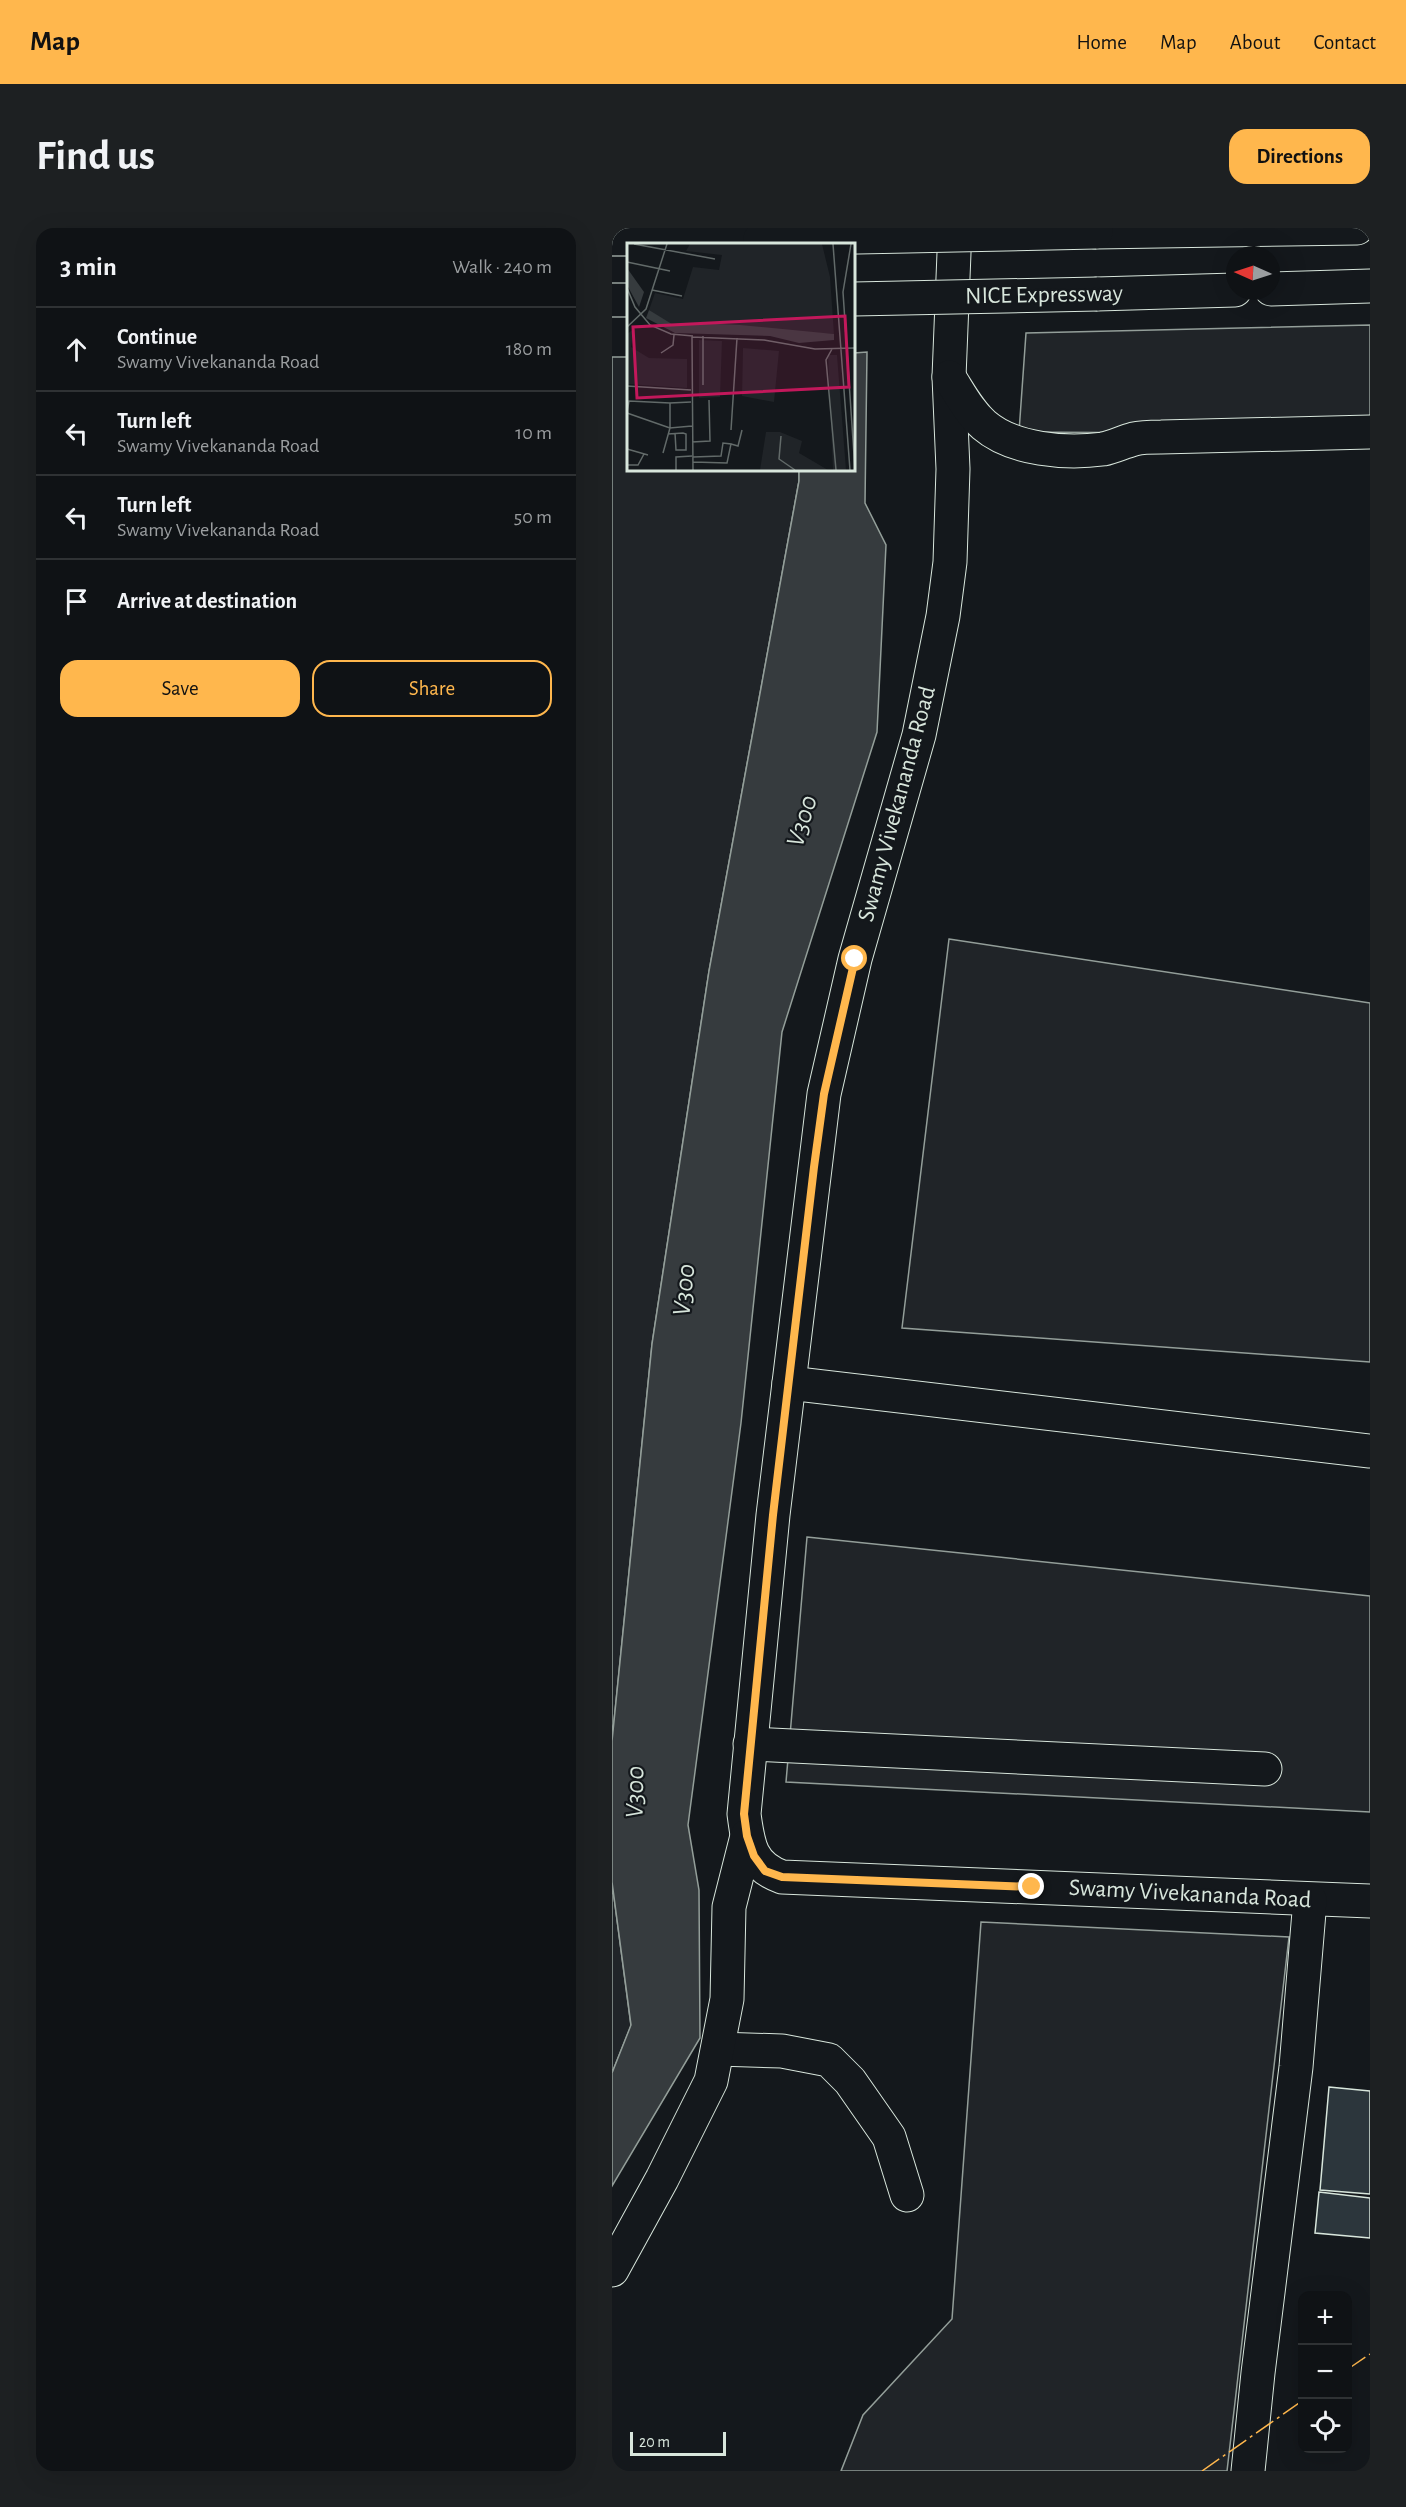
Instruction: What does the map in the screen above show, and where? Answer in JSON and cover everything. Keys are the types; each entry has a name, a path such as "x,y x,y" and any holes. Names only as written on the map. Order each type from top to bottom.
{"main road":[{"name":"Swamy Vivekananda Road","path":"955,228 949,377 952,509 950,562 943,616 919,735 855,959 824,1094 789,1383 750,1744 744,1814 747,1836 754,1856 765,1871 782,1877 1370,1901"},
{"path":"612,239 760,239 1357,228"},
{"path":"1280,289 1370,286"},
{"name":"NICE Expressway","path":"855,299 1226,290"},
{"path":"949,377 972,413 984,425 999,436 1041,447 1068,450 1104,449 1135,439 1161,437 1370,432"},
{"path":"789,1383 1370,1451"},
{"path":"750,1744 1265,1769"},
{"path":"612,2270 662,2179 711,2081 727,1999 729,1907 747,1836"},
{"path":"1248,2471 1259,2361 1296,2067 1310,1900"},
{"path":"718,2049 782,2051 829,2060 850,2081 889,2137 907,2195"}],"shaded area":[{"path":"1370,325 1370,434 1019,432 1026,333"},
{"path":"612,357 627,357 627,471 799,471 799,481 709,971 652,1344 612,1741"},
{"path":"949,939 1370,1003 1370,1362 902,1328"},
{"path":"807,1537 1370,1596 1370,1812 786,1782"},
{"path":"612,1882 631,2026 612,2073"},
{"path":"981,1922 1289,1937 1227,2471 841,2471 863,2415 952,2319"}],"water":[{"name":"V300","path":"867,352 865,503 886,545 877,732 782,1032 741,1423 688,1825 699,1890 700,2038 612,2186 612,2073 631,2025 612,1882 612,1741 652,1344 709,971 799,471 855,471 855,353"}],"building":[{"path":"1329,2087 1370,2091 1370,2194 1320,2190"},
{"path":"1319,2192 1370,2198 1370,2238 1315,2233"}],"power":[{"path":"1352,2366 1370,2354"},
{"path":"1202,2471 1298,2404"}],"route":[{"path":"855,959 824,1094 814,1167 773,1515 750,1744 744,1814 747,1836 754,1856 765,1871 782,1877 1032,1887"}]}
